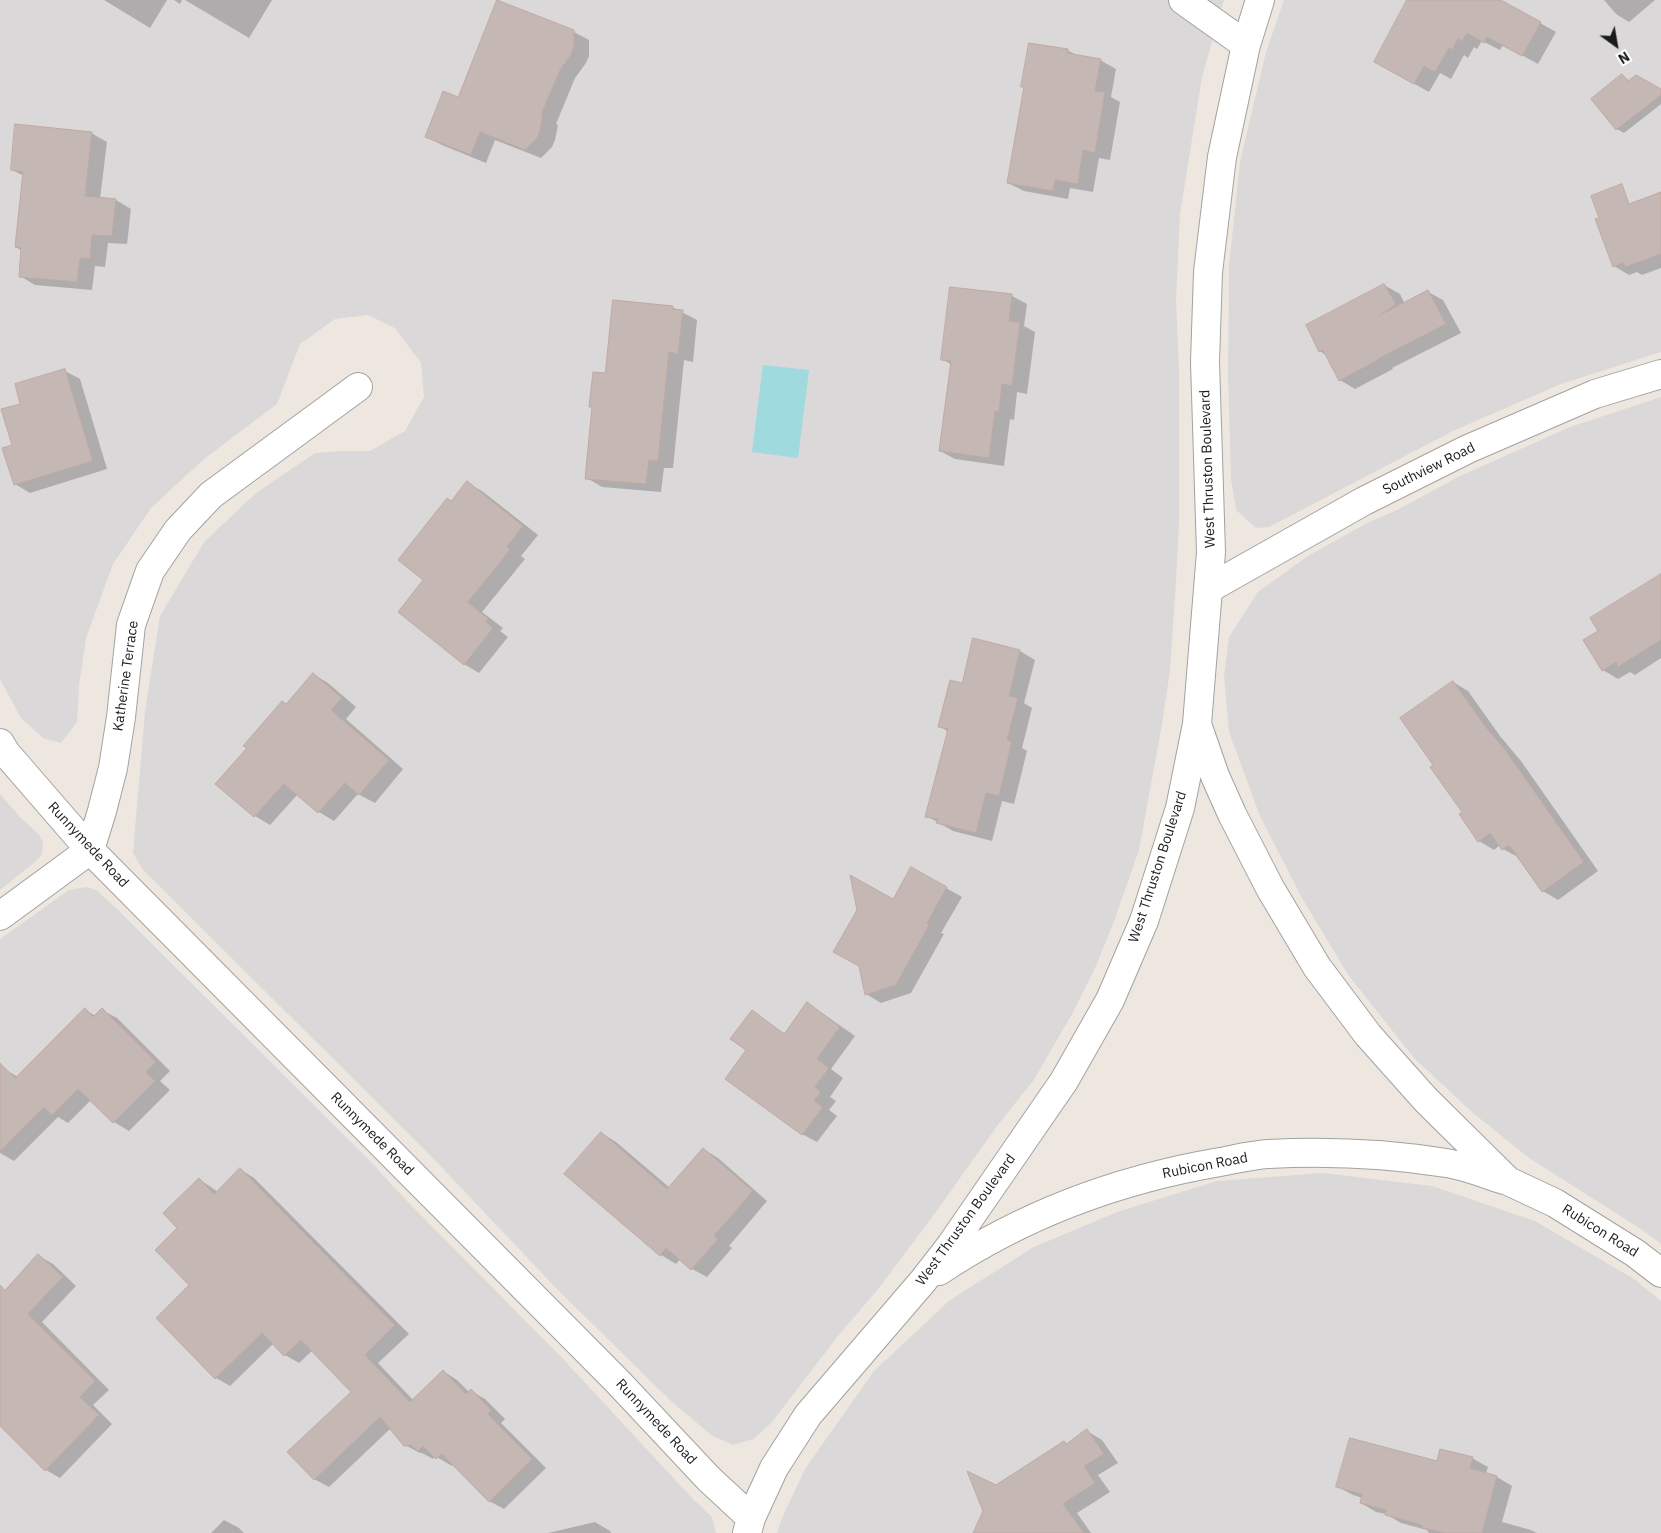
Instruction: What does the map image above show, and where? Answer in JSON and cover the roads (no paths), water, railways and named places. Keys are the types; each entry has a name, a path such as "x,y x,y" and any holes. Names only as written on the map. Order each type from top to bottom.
{"street":[{"path":"1183,0 1246,44"},
{"name":"West Thruston Boulevard","path":"749,1526 774,1468 808,1415 923,1281 951,1245 1064,1081 1110,1000 1144,922 1180,808 1197,724 1210,552 1205,362 1208,272 1222,157 1246,44 1260,0"},
{"name":"Southview Road","path":"1208,589 1364,501 1468,449 1595,394 1661,374"},
{"name":"Katherine Terrace","path":"90,850 113,768 121,717 131,626 150,571 178,530 212,495 358,387"},
{"name":"Rubicon Road","path":"1197,724 1215,776 1232,814 1270,888 1317,967 1368,1036 1426,1100 1508,1181"},
{"name":"Runnymede Road","path":"0,743 6,753 90,850 618,1382 709,1478 749,1526"},
{"path":"0,916 90,850"},
{"name":"Rubicon Road","path":"923,1281 963,1255 1019,1225 1094,1194 1181,1169 1267,1154 1355,1154 1448,1163 1508,1181 1555,1203 1635,1253 1661,1273"}],"water":[{"path":"763,365 809,370 798,458 752,452"}]}
